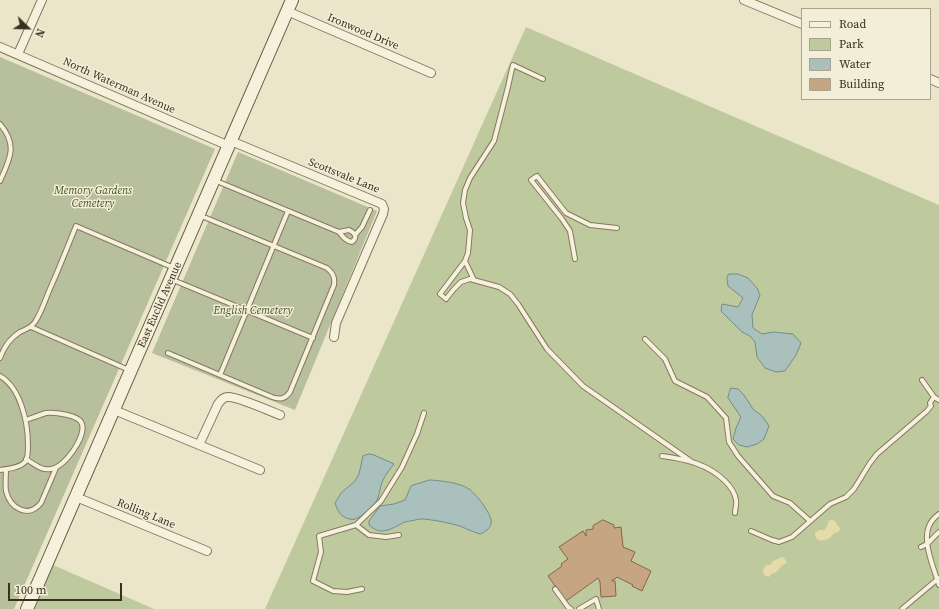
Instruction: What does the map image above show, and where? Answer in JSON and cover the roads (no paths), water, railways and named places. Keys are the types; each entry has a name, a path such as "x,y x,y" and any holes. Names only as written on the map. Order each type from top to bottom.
{"main road":[{"name":"East Euclid Avenue","path":"27,609 290,6"}],"street":[{"path":"18,54 42,0"},
{"path":"744,0 801,24"},
{"name":"Ironwood Drive","path":"290,6 431,73"},
{"name":"North Waterman Avenue","path":"0,47 230,144"},
{"name":"Scottsvale Lane","path":"230,144 382,204 384,208 383,214 336,323 334,337"},
{"path":"199,445 218,404 227,396 280,415"},
{"path":"114,410 260,470"},
{"name":"Rolling Lane","path":"76,497 207,551"}],"lane":[{"path":"543,78 513,65 494,141 470,178 465,190 463,203 470,230 468,253 465,261 440,294 446,299 461,282 470,279 499,287 510,294 547,349 583,386 692,462"},
{"path":"0,124 9,138 11,148 11,154 0,181"},
{"path":"575,259 570,231 531,180 537,176 566,213 590,225 617,228"},
{"path":"214,180 339,232 345,239 352,242 355,240 355,235 362,227 370,210"},
{"path":"220,375 288,211"},
{"path":"168,353 277,399 284,398 290,392 334,285 334,277 327,268 199,215"},
{"path":"0,358 5,347 13,337 31,327 40,313 76,226 246,310 313,338"},
{"path":"339,232 349,230 355,235"},
{"path":"465,261 474,280"},
{"path":"31,327 131,371"},
{"path":"645,339 665,359 675,381 707,397 722,413 726,418 729,442 738,456 773,496 790,503 810,522"},
{"path":"0,376 6,379 15,392 26,420 28,435 28,454 26,460 17,467 0,470"},
{"path":"922,380 934,398 939,400"},
{"path":"750,531 779,542 792,537 830,504 846,497 854,489 877,454 927,411 934,398"},
{"path":"26,420 46,413 58,413 75,417 82,422 83,428 76,447 62,464 56,468 50,470 46,469 26,460"},
{"path":"362,589 347,592 333,591 313,581 321,552 319,536 356,525 381,500 402,467 417,434 424,414"},
{"path":"662,456 679,458 692,462 718,474 731,487 736,500 735,513"},
{"path":"6,470 6,491 11,502 23,511 29,511 37,508 41,504 56,468"},
{"path":"939,514 928,526 926,538 939,585"},
{"path":"356,525 369,535 386,537 399,535"},
{"path":"921,547 927,544 939,532"},
{"path":"902,609 938,579"},
{"path":"555,589 568,608 571,609"},
{"path":"579,609 596,599 599,609"}],"water":[{"path":"729,274 738,274 748,278 757,288 760,295 752,315 753,328 762,334 773,332 793,334 801,343 796,355 785,371 776,372 765,368 757,357 755,342 750,336 742,332 721,311 722,304 738,307 743,298 728,286 727,278"},
{"path":"731,388 738,389 744,395 753,409 763,417 769,426 764,439 757,444 747,447 739,445 733,439 741,417 728,398"},
{"path":"370,454 394,464 383,480 378,498 371,507 358,518 346,518 339,512 335,503 341,493 355,481 359,474 363,456"},
{"path":"430,480 455,483 472,491 490,516 491,524 488,529 480,534 456,525 435,520 420,519 405,522 383,531 374,529 369,525 369,521 380,506 394,504 405,500 411,486"}],"park label":[{"name":"Memory Gardens Cemetery","path":"93,197"},
{"name":"English Cemetery","path":"253,311"}]}
